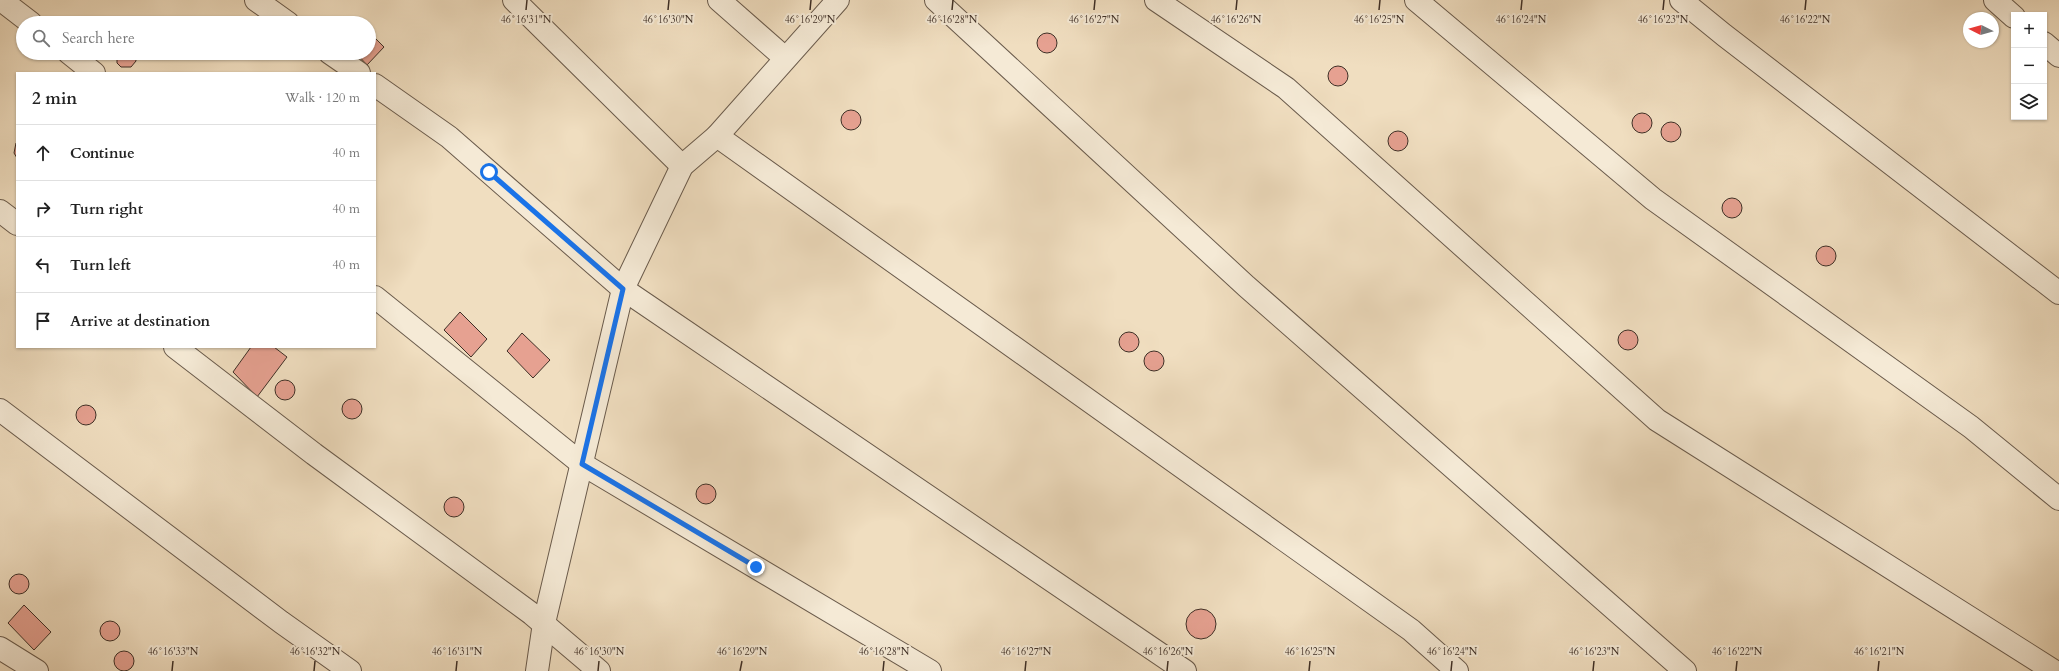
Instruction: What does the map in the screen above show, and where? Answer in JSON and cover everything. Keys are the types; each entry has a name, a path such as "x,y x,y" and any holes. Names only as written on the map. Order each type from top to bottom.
{"street":[{"path":"2,0 22,16"},
{"path":"256,0 278,16"},
{"path":"514,0 682,166"},
{"path":"719,0 784,58"},
{"path":"537,671 544,623 623,289 682,166 716,136 784,58 838,0"},
{"path":"936,0 1246,286 1684,671"},
{"path":"1156,0 1286,88 1657,420 2054,671"},
{"path":"1416,0 1654,199 1971,427 2059,499"},
{"path":"1681,0 1724,35 2059,293"},
{"path":"1995,0 2011,14"},
{"path":"2047,46 2059,56"},
{"path":"78,60 93,72"},
{"path":"340,60 358,72"},
{"path":"376,86 449,137 623,289 1185,671"},
{"path":"716,136 1411,630 1457,671"},
{"path":"0,211 16,223"},
{"path":"376,298 582,464 930,671"},
{"path":"176,348 314,454 544,623 599,671"},
{"path":"0,410 281,622 350,671"},
{"path":"0,648 37,671"}],"building":[{"path":"1043,33 1051,33 1057,39 1057,47 1051,53 1043,53 1037,47 1037,39"},
{"path":"376,39 384,47 376,55"},
{"path":"117,60 136,60 131,67 121,67 117,63"},
{"path":"362,60 372,60 367,65"},
{"path":"1334,66 1342,66 1348,72 1348,80 1342,86 1334,86 1328,80 1328,72"},
{"path":"847,110 855,110 861,116 861,124 855,130 847,130 841,124 841,116"},
{"path":"1638,113 1646,113 1652,119 1652,127 1646,133 1638,133 1632,127 1632,119"},
{"path":"1667,122 1675,122 1681,128 1681,136 1675,142 1667,142 1661,136 1661,128"},
{"path":"1394,131 1402,131 1408,137 1408,145 1402,151 1394,151 1388,145 1388,137"},
{"path":"16,143 16,156 14,153"},
{"path":"1728,198 1736,198 1742,204 1742,212 1736,218 1728,218 1722,212 1722,204"},
{"path":"1822,246 1830,246 1836,252 1836,260 1830,266 1822,266 1816,260 1816,252"},
{"path":"460,312 487,339 471,357 444,330"},
{"path":"1624,330 1632,330 1638,336 1638,344 1632,350 1624,350 1618,344 1618,336"},
{"path":"1125,332 1133,332 1139,338 1139,346 1133,352 1125,352 1119,346 1119,338"},
{"path":"522,333 550,360 533,378 507,351"},
{"path":"250,348 275,348 287,357 257,397 233,372"},
{"path":"1150,351 1158,351 1164,357 1164,365 1158,371 1150,371 1144,365 1144,357"},
{"path":"281,380 289,380 295,386 295,394 289,400 281,400 275,394 275,386"},
{"path":"348,399 356,399 362,405 362,413 356,419 348,419 342,413 342,405"},
{"path":"82,405 90,405 96,411 96,419 90,425 82,425 76,419 76,411"},
{"path":"702,484 710,484 716,490 716,498 710,504 702,504 696,498 696,490"},
{"path":"450,497 458,497 464,503 464,511 458,517 450,517 444,511 444,503"},
{"path":"15,574 23,574 29,580 29,588 23,594 15,594 9,588 9,580"},
{"path":"24,605 51,632 34,650 8,623"},
{"path":"1201,609 1207,610 1215,618 1215,630 1207,638 1201,639 1195,638 1187,630 1186,624 1187,618 1195,610"},
{"path":"106,621 114,621 120,627 120,635 114,641 106,641 100,635 100,627"},
{"path":"120,651 128,651 134,657 134,665 128,671 120,671 114,665 114,657"}],"route":[{"path":"489,172 623,289 582,464 756,567"}]}
